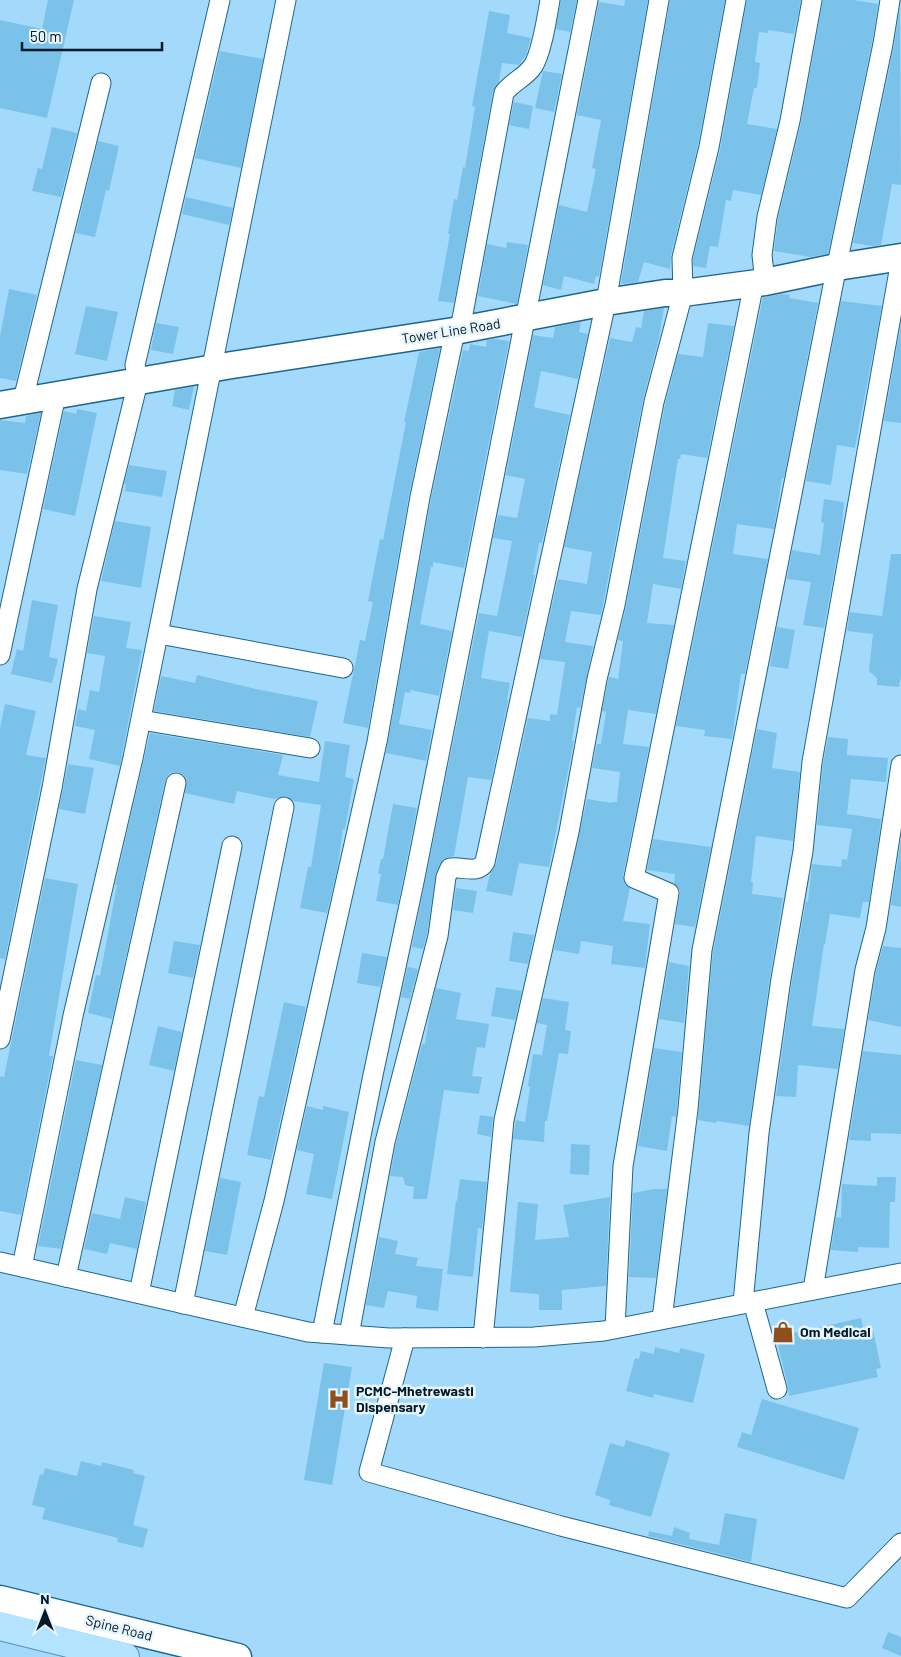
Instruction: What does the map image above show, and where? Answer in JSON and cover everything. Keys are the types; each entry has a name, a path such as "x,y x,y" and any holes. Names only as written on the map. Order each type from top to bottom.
{"main road":[{"name":"Spine Road","path":"0,1626 125,1657"}],"street":[{"path":"0,1039 52,788 87,589 138,382 135,365 220,0"},
{"path":"22,1267 73,1016 159,634 286,0"},
{"path":"243,1317 274,1201 377,742 420,497 458,331 504,93 511,84 533,66 540,47 550,0"},
{"path":"322,1333 372,1074 414,882 588,0"},
{"path":"349,1335 385,1142 438,936 446,877 450,868 478,870 486,862 606,302 659,0"},
{"path":"483,1338 504,1120 569,832 654,402 683,293 682,258 709,147 736,0"},
{"path":"616,1328 623,1166 669,894 634,878 760,282 767,217 790,121 812,0"},
{"path":"662,1320 688,1109 702,950 836,267 883,44 890,0"},
{"path":"11,403 101,83"},
{"path":"776,1389 748,1302 758,1133 781,979 803,851 812,762 901,259"},
{"name":"Tower Line Road","path":"11,403 458,331 665,292 683,293 760,282 836,267 901,259"},
{"path":"0,655 56,395"},
{"path":"159,634 343,668"},
{"path":"141,720 310,748"},
{"path":"813,1290 864,980 876,928 901,765"},
{"path":"66,1277 176,783"},
{"path":"183,1304 284,807"},
{"path":"139,1294 232,846"},
{"path":"0,1262 308,1332 405,1338 534,1338 616,1328 813,1290 900,1269"},
{"path":"405,1338 369,1472 560,1526 848,1598 898,1553"},
{"name":"Spine Road","path":"0,1599 238,1657"}],"building":[{"path":"48,0 74,0 47,118 0,108 0,20 42,29"},
{"path":"561,0 577,0 570,32 556,29"},
{"path":"625,0 648,0 599,277 596,276 594,284 564,276 561,290 543,285 559,205 587,212 596,169 592,168 601,120 577,115 599,2 624,6"},
{"path":"670,0 725,0 698,145 671,255 670,269 644,262 638,282 625,284 621,283"},
{"path":"747,0 801,0 794,34 768,30 768,33 759,32 755,62 760,63 757,88 754,88 747,124 777,129 761,195 733,190 731,201 726,200 718,247 710,246 706,268 693,266 693,259 720,150"},
{"path":"823,0 853,0 878,4 872,42 828,254 810,257 774,251 778,219 801,123"},
{"path":"900,8 901,185 892,184 881,245 873,246 853,243 894,46"},
{"path":"489,11 510,15 507,33 531,38 526,55 519,65 502,63 499,82 493,91 454,303 438,301 454,199 457,200 463,167 465,168 475,107 472,106"},
{"path":"220,51 263,59 241,168 195,158"},
{"path":"543,71 562,74 554,112 535,108"},
{"path":"514,102 533,106 529,129 509,125"},
{"path":"52,127 77,133 61,197 32,191 38,168 42,169"},
{"path":"98,141 119,146 109,191 106,190 95,237 76,233"},
{"path":"186,197 233,208 229,225 182,214"},
{"path":"507,242 528,245 517,304 478,296 487,244 506,248"},
{"path":"9,289 37,295 16,381 0,378 0,336"},
{"path":"783,294 790,295 789,298 818,303 784,478 782,478 774,529 737,524 733,554 768,559 745,674 741,674 732,739 704,736 705,730 676,726 763,297"},
{"path":"841,301 882,306 855,448 837,445 831,485 806,481"},
{"path":"86,306 118,312 107,361 75,354"},
{"path":"664,308 659,338 643,400 601,615 571,611 565,642 593,646 580,708 577,707 572,741 574,741 549,867 519,863 512,896 486,891 490,874 496,864 528,718 550,721 550,714 557,715 565,662 540,659 558,579 587,584 592,552 564,547 610,338 632,342 636,327 641,328 644,311"},
{"path":"581,322 579,332 588,334 578,379 541,371 534,407 570,415 542,543 539,543 533,575 535,575 522,637 489,631 481,678 510,683 491,780 468,777 454,856 443,859 436,873 423,949 412,947 479,613 497,616 512,541 493,538 498,515 517,518 525,479 506,475 533,335 553,338 555,327"},
{"path":"156,323 179,327 173,354 151,350"},
{"path":"708,323 734,326 707,458 681,454 680,459 678,459 663,558 686,561 681,589 653,584 647,623 674,625 656,714 628,710 623,744 649,747 623,876 625,885 630,888 623,921 650,924 645,968 611,964 613,946 581,941 579,954 554,950 587,799 617,802 620,772 592,768 597,744 601,744 606,712 602,711 609,677 618,679 623,641 618,640 665,405 678,354 703,357"},
{"path":"901,324 901,423 884,421"},
{"path":"487,340 509,341 464,568 433,562 420,624 452,631 439,696 411,690 410,693 405,692 399,724 432,730 426,761 386,753 431,499 463,350 469,351 470,344 486,347"},
{"path":"440,348 409,495 368,728 343,723 360,640 365,641 373,602 368,601 380,539 383,540 406,422 404,422 419,352"},
{"path":"194,387 189,410 172,406 175,390"},
{"path":"77,409 97,413 75,516 43,509 64,411 76,414"},
{"path":"41,413 27,474 0,470 0,420 25,423 26,416"},
{"path":"129,465 167,471 162,497 125,491 126,484 124,484"},
{"path":"824,499 844,502 842,528 824,628 803,625 811,582 787,579 792,550 820,555 824,523 821,522"},
{"path":"115,521 151,527 141,588 101,581"},
{"path":"891,554 901,554 901,677 899,687 877,685 877,678 869,671 873,634 847,631 850,612 882,616"},
{"path":"32,600 58,605 49,657 58,659 52,683 11,674 17,649 23,651"},
{"path":"94,616 131,622 126,648 142,650 120,766 89,759 95,730 75,726 78,709 86,711 90,690 99,692 105,656 87,653"},
{"path":"777,627 795,630 788,669 770,666"},
{"path":"197,675 318,701 310,737 154,711 161,676 195,683"},
{"path":"5,704 36,711 26,755 46,758 5,959 0,958 0,728"},
{"path":"757,729 777,733 772,768 800,772 793,841 756,836 751,882 753,882 752,894 783,898 749,1126 698,1120 713,952"},
{"path":"150,733 283,755 278,775 319,782 325,741 350,745 345,777 354,779 345,829 343,829 337,871 327,913 300,908 308,867 311,867 321,805 293,801 286,796 274,799 237,791 234,804 185,793 187,780 184,775 172,772 168,775 165,781 112,1019 88,1013 96,975 100,976 117,885 115,885"},
{"path":"828,737 848,739 847,755 888,758 886,782 851,779 847,814 881,819 879,837 869,902 863,902 860,918 830,914 824,944 812,1026 844,1029 838,1069 798,1065 796,1097 776,1096 792,981 806,901 808,902 812,864 841,867 842,859 847,860 852,829 817,825 823,764"},
{"path":"68,764 94,768 85,814 59,809"},
{"path":"393,804 417,808 398,905 376,901 381,874 378,874 381,859 383,859"},
{"path":"653,839 711,847 695,927 675,924 680,890 674,883 675,874 647,870"},
{"path":"901,840 901,907 891,905"},
{"path":"45,878 78,884 49,1056 53,1056 21,1215 0,1211 0,1076 4,1077"},
{"path":"456,888 477,891 473,913 453,910"},
{"path":"513,932 534,935 528,964 509,961"},
{"path":"174,941 200,945 193,978 168,973"},
{"path":"883,946 901,948 901,1027 868,1020 876,972"},
{"path":"362,953 387,957 380,987 357,983"},
{"path":"409,960 408,967 418,969 410,999 401,997"},
{"path":"669,962 689,966 684,1023 659,1019"},
{"path":"496,987 522,991 515,1020 491,1016"},
{"path":"436,988 461,993 456,1019 489,1024 485,1048 477,1047 472,1076 482,1077 479,1094 444,1090 427,1199 413,1199 414,1187 405,1185 403,1177 390,1176 396,1144 422,1044 425,1044"},
{"path":"543,998 569,1002 565,1030 571,1031 568,1054 559,1053 547,1121 545,1121 544,1142 513,1139 516,1120 525,1122 533,1054 542,1055 547,1025 537,1023"},
{"path":"284,1002 306,1007 271,1160 247,1155 259,1096 264,1097"},
{"path":"158,1026 182,1032 174,1071 149,1065"},
{"path":"654,1048 682,1052 676,1117 672,1116 667,1151 638,1146"},
{"path":"863,1051 901,1055 901,1134 871,1133 871,1141 849,1140"},
{"path":"76,1060 102,1065 61,1249 38,1246"},
{"path":"307,1106 323,1110 323,1106 349,1112 332,1199 306,1194 314,1154 297,1150"},
{"path":"480,1115 493,1117 491,1137 477,1134"},
{"path":"571,1144 590,1145 589,1175 570,1174"},
{"path":"877,1177 896,1177 895,1202 890,1202 889,1248 858,1247 858,1252 831,1250 836,1217 841,1218 842,1184 877,1186"},
{"path":"220,1178 241,1182 227,1255 205,1251"},
{"path":"460,1179 487,1182 482,1229 478,1228 473,1277 447,1274"},
{"path":"654,1189 667,1189 656,1278 629,1277 633,1193"},
{"path":"125,1197 146,1202 137,1249 110,1243 107,1254 84,1249 92,1213 120,1219"},
{"path":"610,1197 606,1286 562,1290 562,1310 539,1310 539,1294 510,1292 518,1202 538,1204 535,1240 569,1237 563,1205"},
{"path":"379,1237 398,1241 395,1254 418,1258 416,1266 443,1269 438,1311 416,1308 417,1296 388,1291 384,1308 366,1305"},
{"path":"861,1318 864,1331 873,1330 881,1368 876,1369 878,1377 789,1396 776,1337"},
{"path":"655,1347 679,1353 680,1348 705,1354 693,1403 654,1394 653,1398 626,1391 635,1358 639,1359 641,1351 654,1354"},
{"path":"324,1363 352,1367 332,1485 304,1480"},
{"path":"762,1399 859,1428 844,1480 737,1447 742,1432 751,1435"},
{"path":"626,1440 670,1453 651,1517 609,1505 610,1500 595,1495 610,1443 624,1447"},
{"path":"81,1461 101,1466 102,1462 134,1470 133,1473 145,1476 133,1525 148,1529 143,1548 117,1542 118,1538 42,1519 45,1508 32,1505 40,1474 43,1475 45,1468 77,1476"},
{"path":"725,1513 757,1519 751,1562 648,1536 649,1531 672,1536 674,1527 690,1533 689,1539 719,1545"},
{"path":"888,1632 901,1637 901,1656 882,1648"}],"place":[{"name":"Om Medical","path":"783,1332"},
{"name":"PCMC-Mhetrewasti Dispensary","path":"339,1399"}]}
